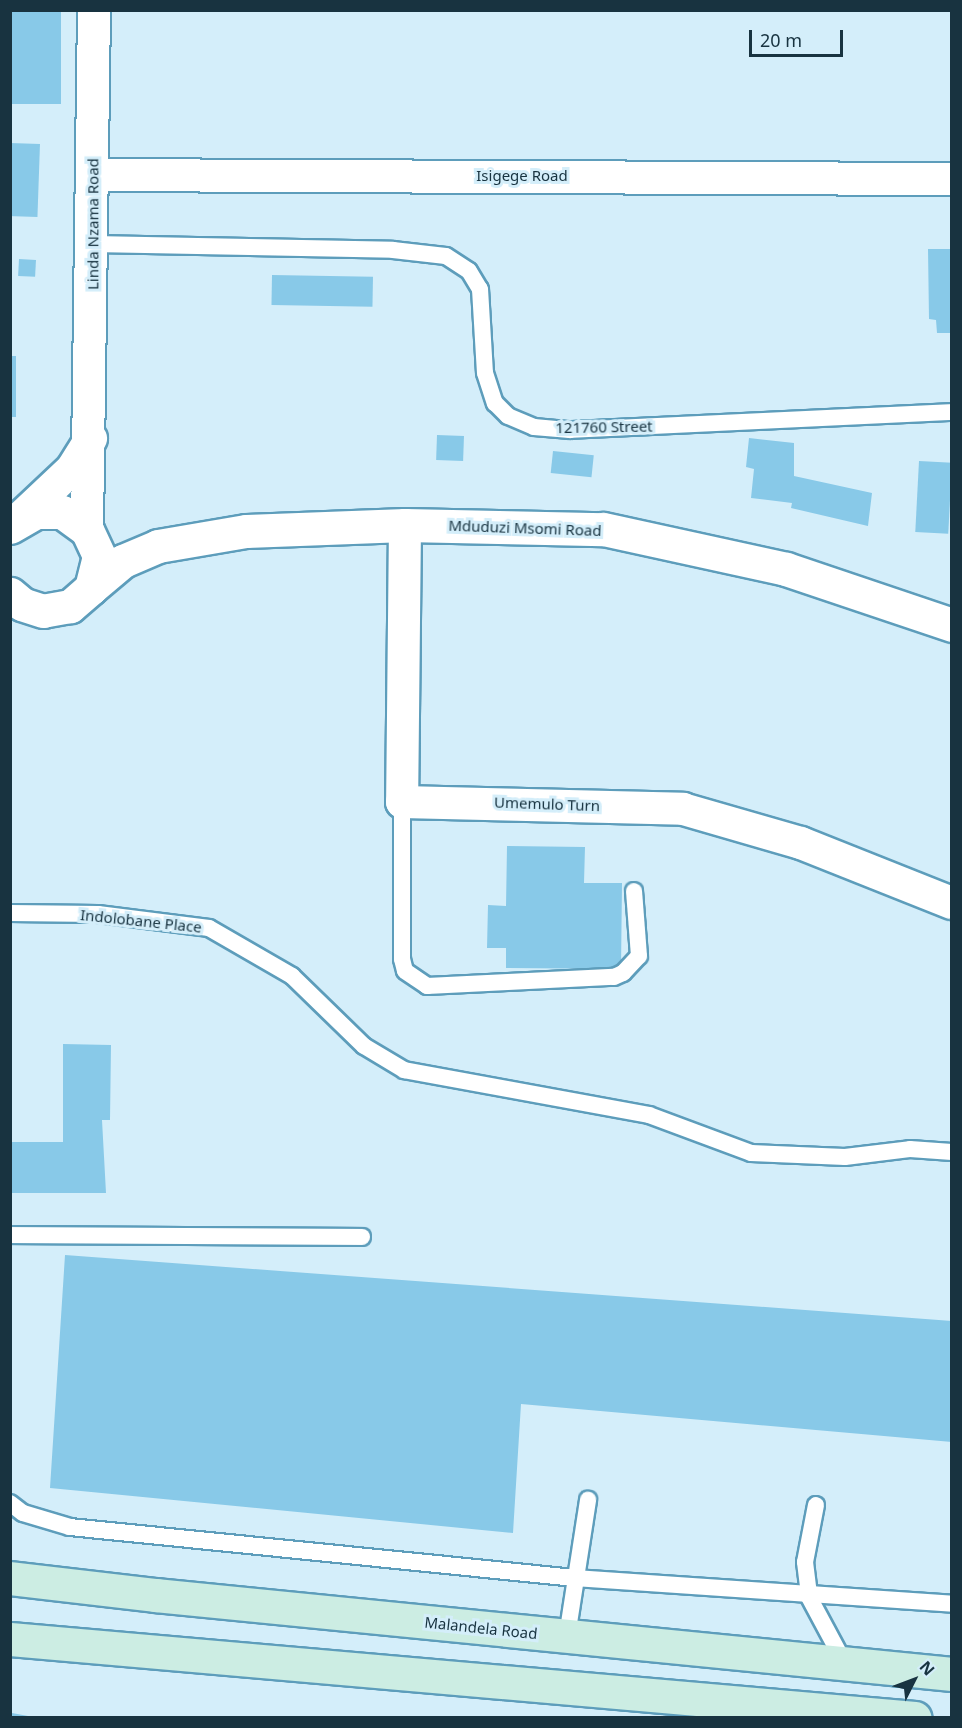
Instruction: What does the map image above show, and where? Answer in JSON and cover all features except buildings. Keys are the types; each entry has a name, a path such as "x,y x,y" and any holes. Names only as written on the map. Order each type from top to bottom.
{"main road":[{"name":"Malandela Road","path":"10,1578 951,1674"},
{"path":"10,1639 799,1712 915,1718"}],"street":[{"name":"Linda Nzama Road","path":"90,534 94,10"},
{"name":"Isigege Road","path":"93,175 951,179"},
{"path":"15,523 72,469 91,438"},
{"path":"15,523 36,512 53,510 70,515 90,534 99,564 91,588"},
{"path":"402,802 405,525"},
{"name":"Mduduzi Msomi Road","path":"43,611 70,606 123,561 158,546 246,531 405,525 603,529 786,569 951,625"},
{"name":"Mduduzi Msomi Road","path":"90,534 158,546"},
{"path":"10,594 22,604 43,611"},
{"path":"10,622 43,611"},
{"name":"Umemulo Turn","path":"402,802 683,809 801,843 951,903"}],"lane":[{"name":"121760 Street","path":"93,244 393,250 446,256 469,270 480,289 485,373 495,403 508,416 534,427 570,430 951,412"},
{"path":"402,802 402,959 405,971 427,986 614,977 623,974 639,956 634,891"},
{"name":"Indolobane Place","path":"10,913 98,914 209,928 292,976 364,1046 404,1070 649,1115 751,1153 845,1157 910,1149 951,1152"},
{"path":"10,1235 362,1237"},
{"path":"567,1636 588,1500"},
{"path":"10,1503 23,1513 70,1527 575,1578 809,1597 951,1604"},
{"path":"816,1505 806,1562 809,1597 845,1664"}]}
